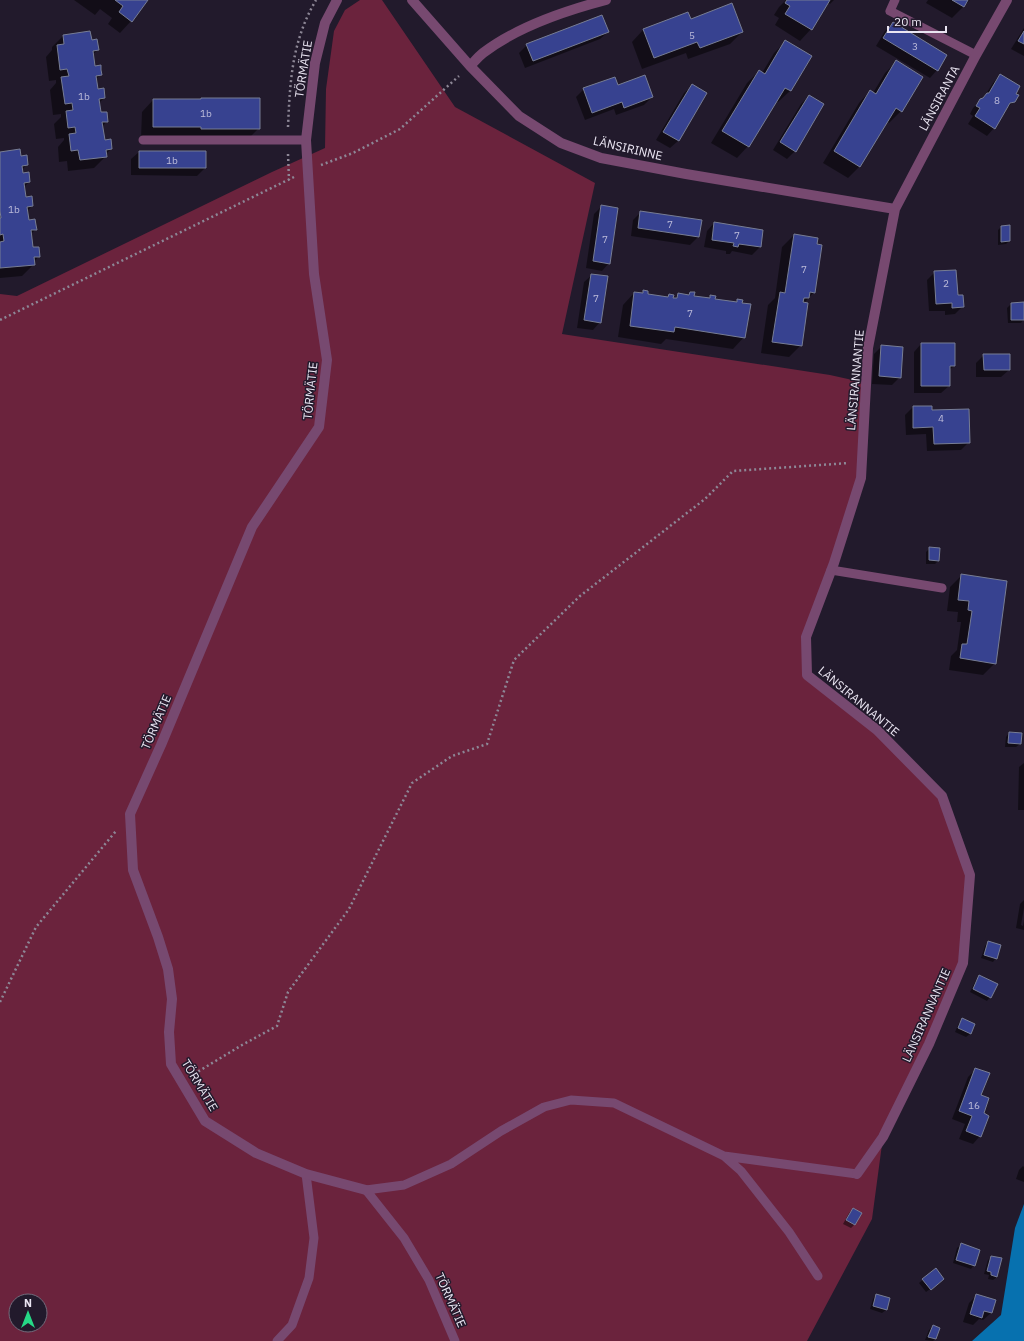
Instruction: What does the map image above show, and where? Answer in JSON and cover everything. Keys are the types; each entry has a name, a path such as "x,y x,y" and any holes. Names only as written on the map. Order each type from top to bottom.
{"street":[{"name":"TÖRMÄTIE","path":"337,0 325,23 315,63 306,140 314,274 327,360 319,427 252,527 161,745 130,814 134,870 168,969 172,999 169,1032 171,1064 205,1121 256,1153 306,1174 366,1190"},
{"name":"LÄNSIRINNE","path":"412,0 470,66 519,116 561,143 601,158 686,174 895,209"},
{"path":"470,66 482,54 516,33 576,8 606,0"},
{"name":"LÄNSIRANTA","path":"895,209 976,55 1007,0"},
{"name":"LÄNSIRANNANTIE","path":"857,1174 883,1137 929,1044 963,963 970,875 942,796 877,730 807,675 806,637 832,570 861,478 868,348 895,209"}],"lane":[{"path":"895,0 890,11 976,55"},
{"path":"143,140 306,140"},
{"path":"832,570 942,588"},
{"path":"366,1190 404,1185 451,1164 501,1131 544,1108 571,1100 614,1103 724,1156 741,1171 789,1232 818,1276"},
{"path":"724,1156 857,1174"},
{"path":"277,1341 292,1325 309,1278 314,1238 306,1174"},
{"name":"TÖRMÄTIE","path":"366,1190 404,1238 425,1274 455,1341"}],"path":[{"path":"289,180 287,140 290,86 298,42 306,17 316,0"},
{"path":"0,320 308,170 353,153 400,130 470,66"},
{"path":"181,1081 277,1026 288,992 349,909 412,783 452,756 486,744 514,660 580,596 705,499 733,471 862,462"},
{"path":"0,1002 36,927 130,814"}],"shaded area":[{"path":"360,0 382,0 455,107 595,183 562,334 830,375 866,383 862,462 806,637 807,675 877,730 942,796 970,875 963,963 883,1137 872,1219 807,1341 0,1341 0,294 17,296 272,172 325,148 326,89 334,31 345,10"}],"water":[{"path":"1024,1204 1024,1341 972,1341 1001,1315 1015,1228"}],"building":[{"path":"115,0 148,0 132,22 119,12 123,6"},
{"path":"787,0 830,0 812,30 785,14 790,6 785,3"},
{"path":"952,0 968,0 964,7"},
{"path":"732,3 743,32 700,48 697,42 654,58 643,29 688,12 691,19"},
{"path":"602,15 609,32 533,61 526,44"},
{"path":"893,22 947,55 938,71 883,38"},
{"path":"90,31 92,40 97,39 99,50 93,51 95,66 101,65 102,75 96,76 98,89 104,88 105,98 99,99 101,112 107,112 108,122 102,122 105,140 111,139 112,149 106,150 107,157 80,160 78,150 71,151 69,134 76,133 75,127 68,128 66,111 73,110 72,103 65,104 61,77 69,76 67,69 60,70 57,45 64,44 63,35"},
{"path":"1024,31 1024,44 1018,41"},
{"path":"785,40 812,56 791,91 785,88 749,147 722,131 759,70 765,74"},
{"path":"896,60 923,77 902,112 896,108 860,167 834,151 870,90 876,94"},
{"path":"1000,74 1020,86 1016,94 1019,95 1015,102 1010,103 995,129 975,116 980,108 976,106 980,99 989,93"},
{"path":"645,75 653,97 624,108 622,102 592,113 583,88 615,77 618,85"},
{"path":"692,84 707,93 679,141 663,132"},
{"path":"809,95 824,104 796,152 780,142"},
{"path":"260,98 260,129 153,127 153,99"},
{"path":"20,149 21,156 27,155 28,165 22,166 23,173 29,172 30,182 24,183 26,197 32,196 33,206 27,207 29,220 35,219 37,230 31,230 33,247 39,247 40,257 34,257 35,265 0,268 0,242 4,241 3,234 0,235 0,152"},
{"path":"139,151 206,151 206,168 139,168"},
{"path":"601,205 618,208 610,264 593,261"},
{"path":"640,211 702,220 699,237 638,228"},
{"path":"714,222 763,230 761,247 739,244 738,247 733,246 734,243 712,240"},
{"path":"1010,225 1010,241 1001,242 1001,226"},
{"path":"794,234 818,238 817,244 822,245 815,293 810,292 809,298 804,298 803,302 808,303 802,346 772,342 780,292 785,293"},
{"path":"956,270 958,295 963,295 964,307 952,308 952,303 936,304 934,271"},
{"path":"591,274 608,276 601,323 584,320"},
{"path":"643,290 648,291 648,294 668,297 669,294 674,295 673,298 677,298 678,293 689,295 690,292 695,292 694,296 710,298 710,295 716,296 715,299 737,302 737,299 743,300 742,303 751,304 745,338 675,327 674,332 630,326 634,292 643,293"},
{"path":"1024,302 1024,320 1011,320 1011,303"},
{"path":"921,343 955,343 955,366 950,366 950,386 921,386"},
{"path":"881,345 903,347 901,378 879,376"},
{"path":"983,354 1010,354 1010,370 984,370"},
{"path":"913,406 932,406 932,410 969,409 970,443 934,444 933,427 913,428"},
{"path":"929,547 940,548 939,561 929,560"},
{"path":"961,574 1007,581 996,664 960,658 962,644 967,644 972,611 968,610 969,601 958,600"},
{"path":"1009,732 1022,733 1021,744 1008,743"},
{"path":"988,941 1001,945 997,959 984,955"},
{"path":"979,975 998,984 991,998 973,989"},
{"path":"962,1018 975,1024 971,1034 958,1028"},
{"path":"975,1068 990,1073 981,1095 989,1098 984,1113 989,1116 981,1137 966,1131 972,1116 959,1111"},
{"path":"853,1208 862,1213 855,1225 846,1220"},
{"path":"961,1243 980,1250 975,1266 956,1260"},
{"path":"991,1256 1002,1258 997,1277 991,1275 991,1272 987,1271"},
{"path":"936,1268 944,1279 931,1290 922,1279"},
{"path":"876,1294 890,1298 887,1310 873,1306"},
{"path":"976,1294 996,1300 992,1313 984,1311 982,1318 970,1314"},
{"path":"933,1325 940,1328 936,1339 928,1337"}]}
